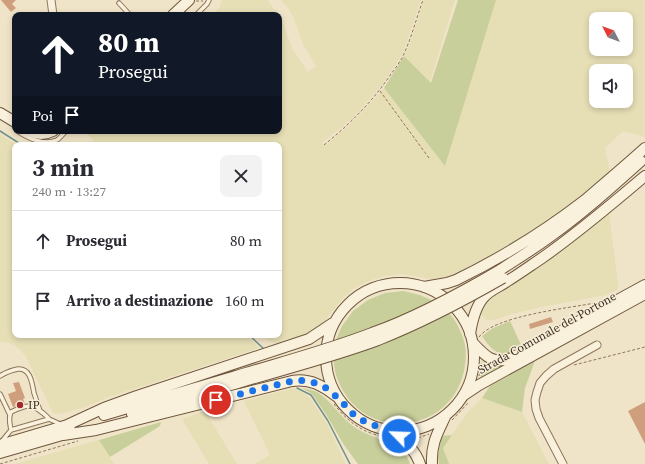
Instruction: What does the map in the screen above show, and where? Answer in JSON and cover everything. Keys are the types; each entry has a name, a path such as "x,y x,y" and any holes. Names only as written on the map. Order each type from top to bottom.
{"street":[{"path":"50,0 52,12"},
{"path":"176,12 188,1"},
{"path":"0,113 12,120"},
{"path":"424,287 456,280 517,246 566,214 645,148"},
{"path":"502,274 527,253 601,197 645,157"},
{"path":"0,445 64,430 237,379 374,333 502,274 556,243 605,204 645,168"},
{"path":"471,338 472,322 477,307 489,292 530,267 559,246 645,176"},
{"path":"337,401 329,374 326,351 329,335 335,322 353,301 365,293 391,284 424,287 445,298 455,306 464,321 471,338 474,353 473,368 470,383 462,396 445,417 434,442 432,450 432,464"},
{"name":"Strada Comunale del Portone","path":"471,338 488,358 507,360 645,285"},
{"name":"Strada Comunale del Portone","path":"462,396 479,385 645,294"},
{"path":"0,453 64,430 104,408 309,339 335,322"},
{"path":"562,464 539,418 535,400 537,392 540,383 554,369 597,345"},
{"path":"64,430 96,430 285,382 299,380 312,382 328,389 337,401 354,415 383,429 410,447 415,452 420,464"},
{"path":"391,435 403,431 417,430 445,417"}],"lane":[{"path":"199,12 209,1"},
{"path":"119,4 127,12"},
{"path":"24,134 39,142"},
{"path":"47,142 56,140 63,134"},
{"path":"0,376 18,369 27,372 33,382 34,392 40,411"},
{"path":"0,394 10,415 11,430"},
{"path":"10,415 13,411 30,406 40,411 64,430"},
{"path":"0,445 11,430 49,419"}],"path":[{"path":"324,145 355,118 380,91 401,59 409,42 422,0"},
{"path":"188,1 190,4 192,2 209,1"},
{"path":"380,91 429,158"},
{"path":"573,366 645,347"},
{"path":"337,401 339,411 352,423 364,430 391,435"}],"shaded area":[{"path":"222,0 268,0 276,12 216,12 220,7"},
{"path":"281,0 421,0 404,51 382,85 354,117 322,143 325,146 356,119 384,88 445,166 496,0 645,0 645,137 623,131 605,148 610,174 566,207 501,250 453,275 442,278 430,279 402,274 385,276 372,280 356,287 343,298 323,323 308,334 277,344 266,338 282,338 282,142 94,142 88,134 282,134 282,21 293,50 308,72 316,66 303,44 294,19 288,8"},
{"path":"424,0 455,0 430,82 404,56 410,43"},
{"path":"0,134 12,142 12,338 249,338 259,348 109,397 83,408 59,414 53,413 25,355 17,347 9,343 0,342"},
{"path":"609,211 618,285 617,290 606,295 541,307 494,320 486,320 482,316 480,311 484,302"},
{"path":"294,388 310,398 326,422 346,464 254,464 270,455 244,401"},
{"path":"482,398 522,412 549,464 449,464 443,448 467,413"},
{"path":"205,411 237,464 209,464 182,419"},
{"path":"99,440 114,464 15,464"}],"green space":[{"path":"458,0 496,0 445,166 384,88 404,56 431,83"},
{"path":"403,291 420,295 436,302 392,321 384,322 335,342 342,326 353,311 368,300 385,293"},
{"path":"448,312 460,331 466,354 464,371 458,389 447,404 433,414 417,421 400,424 383,421 367,415 352,403 345,394 339,382 335,371 334,359 357,351 366,350 392,340 400,333"},
{"path":"510,321 523,349 509,354 499,353 489,346 482,336 493,328"},
{"path":"484,359 517,360 480,380"},
{"path":"535,361 525,388 522,412 482,398 490,386"},
{"path":"302,388 315,391 322,395 348,422 359,430 399,448 405,453 410,464 358,464 344,445 312,394"},
{"path":"161,422 160,426 110,457 99,440"},
{"path":"452,435 443,448 449,464 439,464 438,457 441,436"}],"building":[{"path":"1,0 16,0 12,4 16,8 11,12"},
{"path":"551,317 553,322 530,329 529,324"},
{"path":"19,382 25,398 23,399 25,404 13,407 8,394 16,391 13,383"},
{"path":"645,402 645,444 628,411"}],"waterway":[{"path":"0,131 17,142"},
{"path":"252,338 264,349"},
{"path":"297,388 311,395 328,421 350,464"}],"place":[{"name":"IP","path":"20,405"}],"route":[{"path":"216,400 292,381 299,380 312,382 328,389 354,415 373,426 392,431 399,436"}]}
